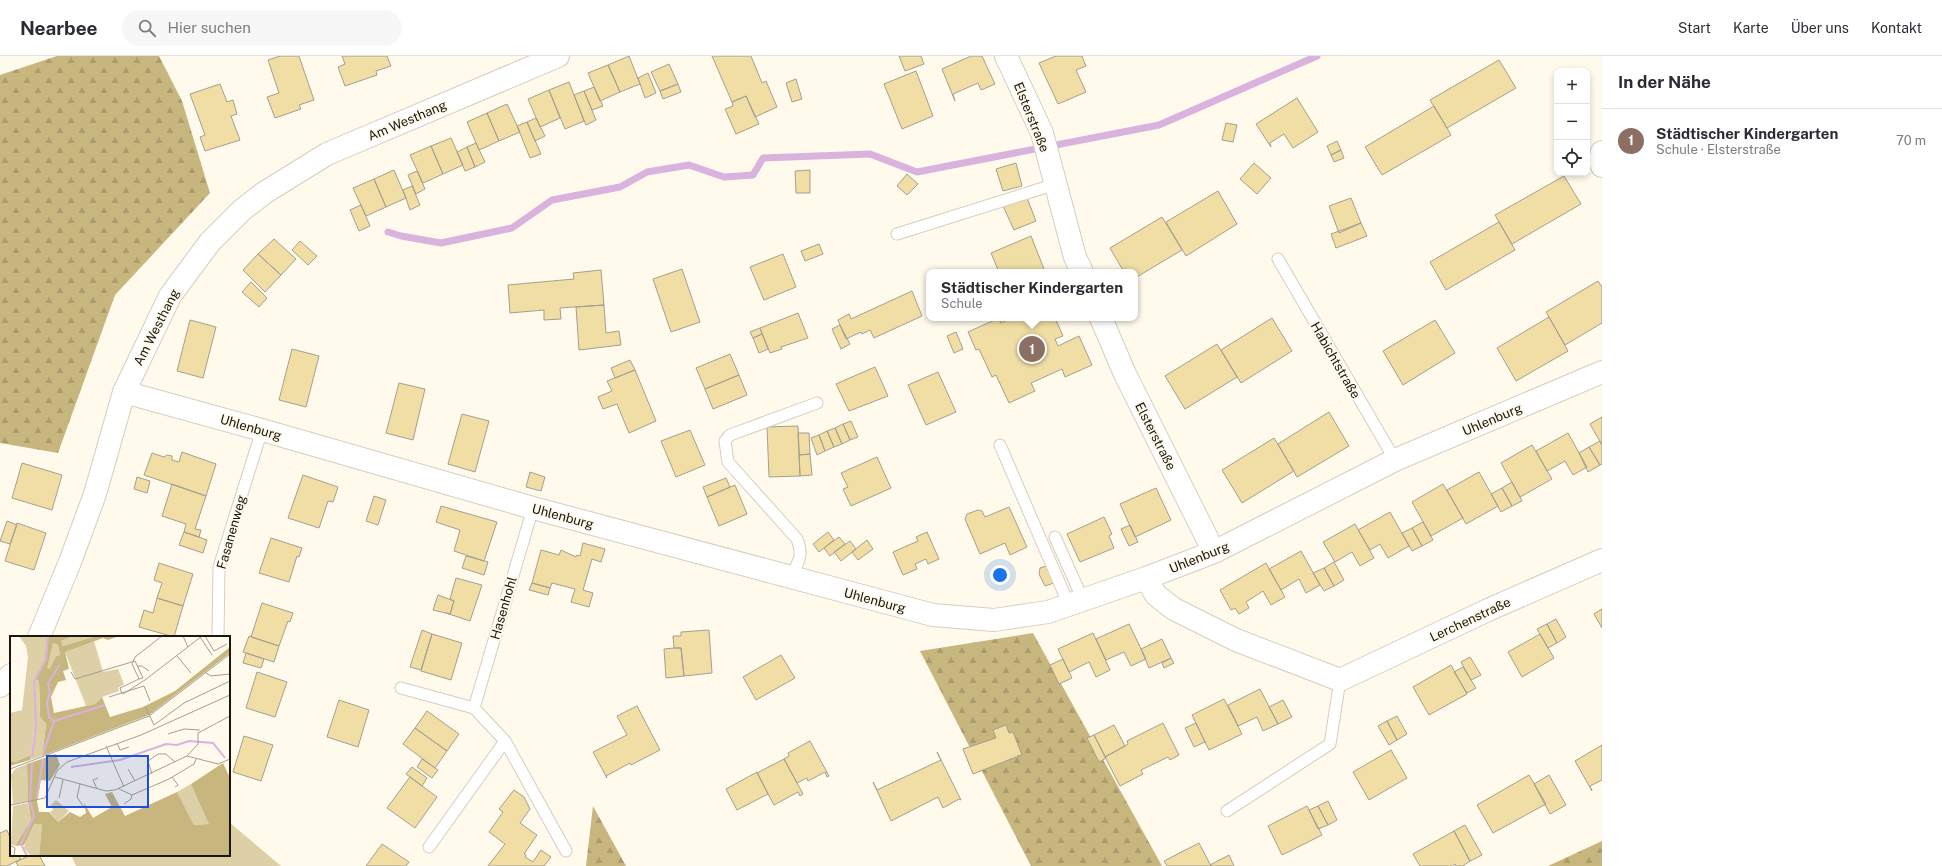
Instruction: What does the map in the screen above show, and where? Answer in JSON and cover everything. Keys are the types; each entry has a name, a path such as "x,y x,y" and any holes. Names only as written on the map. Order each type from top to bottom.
{"street":[{"name":"Am Westhang","path":"39,636 70,562 95,494 124,392 170,296 210,242 242,210 264,193 327,154 558,56"},
{"name":"Elsterstraße","path":"1006,56 1042,133 1075,257 1081,269"},
{"path":"1602,152 1600,161 1602,166"},
{"name":"Elsterstraße","path":"1102,321 1125,374 1214,552"},
{"name":"Uhlenburg","path":"124,392 533,508 933,615 994,620 1048,612 1146,578 1214,552 1395,460 1602,372"},
{"name":"Lerchenstraße","path":"1340,680 1488,610 1602,560"},
{"path":"1146,578 1156,595 1174,609 1236,640 1340,680"},
{"path":"0,686 10,676"}],"lane":[{"path":"897,234 1054,177"},
{"name":"Habichtstraße","path":"1278,259 1395,460"},
{"path":"791,577 800,558 801,549 797,539 728,462 725,442 730,435 817,403"},
{"name":"Fasanenweg","path":"218,636 219,567 262,430"},
{"path":"1000,445 1076,602"},
{"name":"Hasenhohl","path":"474,708 533,508"},
{"path":"1055,537 1076,602"},
{"path":"1227,811 1330,744 1340,680"},
{"path":"401,688 474,708 505,742 566,851"},
{"path":"429,847 505,742"}],"shaded area":[{"path":"230,823 281,866 76,866 71,856 230,856"}],"green space":[{"path":"57,56 159,56 182,101 210,193 115,295 58,453 0,443 0,75"},
{"path":"1033,633 1162,866 1031,866 920,651"},
{"path":"593,806 626,866 586,866"},
{"path":"1602,841 1602,866 1548,866"}],"building":[{"path":"280,56 299,56 314,100 299,105 301,109 275,118 267,97 279,93 268,60"},
{"path":"342,56 387,56 391,66 376,71 377,75 345,86 338,67 345,64"},
{"path":"629,56 640,84 620,92 608,65"},
{"path":"712,56 751,56 762,83 766,81 777,107 755,117 746,96 732,102"},
{"path":"899,56 921,56 924,64 905,71"},
{"path":"971,56 982,56 995,84 981,90 978,83 953,94 955,101 942,69"},
{"path":"1056,56 1082,56 1086,66 1076,70 1086,92 1058,104 1039,63"},
{"path":"1499,60 1516,88 1447,128 1430,100"},
{"path":"669,64 678,84 660,91 651,72"},
{"path":"608,65 620,92 600,101 588,73"},
{"path":"916,71 933,116 902,129 884,84"},
{"path":"648,73 656,93 645,98 638,78"},
{"path":"796,79 802,99 792,102 786,83"},
{"path":"569,82 584,121 565,129 549,90"},
{"path":"220,84 227,102 233,100 237,114 231,116 240,140 205,151 200,137 205,135 190,94"},
{"path":"678,84 681,92 663,99 660,91"},
{"path":"594,87 603,106 592,110 584,91"},
{"path":"549,90 560,118 540,127 528,99"},
{"path":"584,91 596,120 586,125 574,95"},
{"path":"746,96 759,124 736,134 725,109 733,106 732,102"},
{"path":"1297,98 1318,132 1293,148 1284,134 1270,143 1271,147 1256,124"},
{"path":"507,104 520,132 499,141 487,113"},
{"path":"1434,106 1451,135 1382,175 1365,147"},
{"path":"487,113 499,141 479,150 467,122"},
{"path":"536,118 545,136 535,141 527,122"},
{"path":"527,122 541,154 530,158 517,126"},
{"path":"1226,123 1237,125 1233,142 1222,140"},
{"path":"451,138 463,165 443,174 431,146"},
{"path":"1337,141 1341,150 1331,155 1327,146"},
{"path":"476,143 485,162 475,167 467,147"},
{"path":"431,146 443,174 423,183 410,155"},
{"path":"467,147 475,167 465,171 457,152"},
{"path":"1341,150 1344,158 1334,162 1331,155"},
{"path":"1016,163 1022,186 1003,191 996,169"},
{"path":"1254,163 1271,178 1257,194 1240,179"},
{"path":"394,170 406,198 386,207 374,179"},
{"path":"810,170 810,193 796,193 795,171"},
{"path":"417,171 425,189 416,194 408,175"},
{"path":"907,174 918,184 907,195 897,186"},
{"path":"1564,176 1581,204 1512,244 1495,215"},
{"path":"374,179 386,207 366,216 353,188"},
{"path":"412,186 420,205 410,210 403,190"},
{"path":"1218,191 1237,224 1186,256 1166,222"},
{"path":"1027,198 1036,221 1014,230 1003,206"},
{"path":"1351,198 1361,223 1339,233 1329,206"},
{"path":"361,205 370,226 359,231 350,210"},
{"path":"1162,217 1182,250 1138,276 1138,269 1122,269 1110,248"},
{"path":"1499,222 1515,250 1446,290 1430,262"},
{"path":"1361,223 1367,236 1336,248 1331,234"},
{"path":"1031,236 1044,269 998,269 991,253"},
{"path":"274,239 296,259 281,275 258,254"},
{"path":"300,241 317,256 308,265 292,250"},
{"path":"819,244 823,254 805,261 801,251"},
{"path":"258,254 281,275 265,292 243,270"},
{"path":"783,254 796,287 764,300 750,267"},
{"path":"682,269 700,322 671,332 653,279"},
{"path":"601,270 604,305 560,308 561,319 544,320 544,310 510,313 508,285 574,279 573,273"},
{"path":"1598,281 1602,287 1602,323 1565,345 1546,312"},
{"path":"251,282 267,298 259,307 242,292"},
{"path":"912,291 922,316 874,338 870,330 862,334 861,332 846,339 838,320 849,314 851,319"},
{"path":"604,305 606,333 619,331 621,345 579,350 576,307"},
{"path":"798,313 808,338 781,347 782,349 770,353 760,328"},
{"path":"1549,317 1568,351 1516,381 1497,348"},
{"path":"1272,318 1292,351 1241,383 1221,350"},
{"path":"190,320 216,327 203,378 177,371"},
{"path":"1435,320 1455,353 1403,385 1383,351"},
{"path":"992,321 1000,321 1001,323 1005,321 1056,321 1063,336 1055,339 1058,346 1079,336 1092,365 1065,377 1062,369 1031,383 1035,391 1009,403 996,375 992,377 979,349 976,350 968,332"},
{"path":"840,325 850,344 841,349 832,329"},
{"path":"760,328 762,334 753,338 750,332"},
{"path":"956,332 963,349 954,353 947,336"},
{"path":"762,334 768,349 759,353 753,338"},
{"path":"1217,344 1237,377 1185,409 1165,376"},
{"path":"292,349 319,356 306,407 279,400"},
{"path":"730,354 739,375 705,389 696,368"},
{"path":"630,360 635,370 615,378 611,368"},
{"path":"875,367 888,396 849,411 836,384"},
{"path":"635,370 656,421 629,433 617,404 603,409 598,397 612,391 607,381"},
{"path":"938,372 956,412 926,425 908,385"},
{"path":"739,375 747,395 713,409 705,389"},
{"path":"399,383 425,389 413,440 386,433"},
{"path":"1329,412 1349,446 1297,477 1278,444"},
{"path":"462,414 489,421 475,472 448,464"},
{"path":"1602,417 1602,445 1590,424"},
{"path":"851,421 858,437 850,440 843,424"},
{"path":"843,424 850,440 842,444 835,428"},
{"path":"798,426 800,476 769,477 767,427"},
{"path":"835,428 842,444 834,447 827,431"},
{"path":"690,430 705,465 676,477 661,441"},
{"path":"827,431 834,447 825,451 819,435"},
{"path":"798,433 809,433 810,454 799,455"},
{"path":"1568,433 1587,467 1573,475 1565,461 1547,471 1536,451"},
{"path":"819,435 825,451 817,455 811,438"},
{"path":"1274,438 1294,471 1242,503 1222,470"},
{"path":"1600,441 1602,445 1602,464 1600,465 1589,447"},
{"path":"1532,445 1552,479 1520,497 1501,463"},
{"path":"1589,447 1600,465 1588,472 1579,453"},
{"path":"182,452 216,464 206,496 144,475 152,453 164,457 167,455 172,456 172,460 179,462"},
{"path":"810,454 812,475 800,476 799,455"},
{"path":"877,457 891,488 851,506 843,489 848,487 841,473"},
{"path":"22,463 62,475 52,510 12,498"},
{"path":"530,472 545,477 541,491 526,487"},
{"path":"1479,472 1498,506 1466,524 1447,490"},
{"path":"303,475 338,487 333,502 328,501 319,528 288,518"},
{"path":"137,477 150,481 147,493 134,489"},
{"path":"726,478 730,487 707,497 703,487"},
{"path":"1512,482 1522,501 1512,506 1502,488"},
{"path":"172,484 206,496 195,529 201,530 199,537 184,532 186,524 162,516"},
{"path":"1443,484 1463,518 1431,536 1412,502"},
{"path":"735,485 747,514 719,526 707,497"},
{"path":"1156,488 1171,520 1135,537 1120,504"},
{"path":"1502,488 1512,506 1501,512 1491,494"},
{"path":"374,496 386,500 378,525 366,521"},
{"path":"441,506 497,522 484,561 454,551 460,530 436,522"},
{"path":"1009,507 1027,547 1010,555 1005,543 980,554 965,519 967,514 978,510 982,511 985,517"},
{"path":"1390,512 1409,546 1388,558 1380,544 1370,550 1358,530"},
{"path":"1104,517 1112,534 1109,536 1114,548 1080,562 1067,534"},
{"path":"7,521 17,525 10,544 0,541"},
{"path":"1423,522 1433,540 1422,546 1412,528"},
{"path":"17,523 46,533 34,570 5,561"},
{"path":"1355,524 1374,558 1360,566 1352,552 1335,562 1323,542"},
{"path":"1130,525 1138,542 1129,546 1121,529"},
{"path":"1412,528 1422,546 1412,551 1402,533"},
{"path":"184,532 207,540 203,553 179,545"},
{"path":"828,532 834,540 819,552 813,544"},
{"path":"927,532 939,559 928,564 926,559 915,564 917,569 903,575 893,552 918,541 916,537"},
{"path":"839,537 845,544 830,556 824,548"},
{"path":"271,538 302,548 299,557 297,556 289,582 259,573"},
{"path":"867,540 873,549 858,560 852,552"},
{"path":"850,541 856,549 841,561 834,552"},
{"path":"583,543 605,549 601,562 592,559 583,590 593,593 589,607 571,602 575,589 552,583 550,588 532,583 541,550 559,555 561,550 576,557 577,555 580,556"},
{"path":"1301,551 1320,585 1306,593 1299,579 1281,590 1269,569"},
{"path":"466,556 488,562 484,575 462,568"},
{"path":"1334,562 1344,580 1334,586 1324,568"},
{"path":"159,563 193,574 183,606 157,598 162,583 154,580"},
{"path":"1266,563 1285,597 1271,605 1263,591 1246,602 1249,608 1239,614 1235,608 1231,610 1220,590"},
{"path":"1046,566 1054,583 1045,586 1039,574 1040,568"},
{"path":"1324,568 1334,586 1324,591 1313,573"},
{"path":"456,578 482,585 470,621 446,613 450,614 454,601 450,599"},
{"path":"532,583 550,588 548,595 529,590"},
{"path":"438,595 454,601 450,614 433,610"},
{"path":"157,598 183,606 174,636 139,627 144,610 153,613"},
{"path":"262,603 293,613 290,622 288,621 279,646 251,637"},
{"path":"1602,609 1602,628 1594,614"},
{"path":"1556,619 1566,637 1557,643 1547,624"},
{"path":"1129,624 1146,659 1131,666 1124,652 1106,660 1096,639"},
{"path":"1547,624 1557,643 1548,648 1537,629"},
{"path":"422,630 432,634 421,670 410,667"},
{"path":"709,630 712,673 684,676 681,648 674,648 673,636 681,636 681,632"},
{"path":"1093,633 1110,670 1096,677 1089,662 1069,672 1058,649"},
{"path":"432,634 462,643 451,680 421,671"},
{"path":"1540,634 1554,658 1522,677 1508,652"},
{"path":"249,636 279,646 274,662 243,652"},
{"path":"1162,639 1171,658 1149,668 1141,649"},
{"path":"681,648 684,676 666,678 664,649"},
{"path":"246,653 264,659 261,668 243,663"},
{"path":"781,655 795,678 756,700 743,677"},
{"path":"1470,657 1481,675 1471,680 1461,662"},
{"path":"1171,658 1174,663 1164,668 1162,663"},
{"path":"1063,659 1072,678 1059,684 1050,665"},
{"path":"1451,665 1467,694 1429,715 1413,687"},
{"path":"1463,667 1476,688 1467,693 1454,672"},
{"path":"257,672 287,682 275,717 246,708"},
{"path":"1260,689 1278,724 1263,731 1257,717 1238,726 1228,705"},
{"path":"1224,699 1242,734 1209,750 1192,715"},
{"path":"339,700 369,710 358,747 327,737"},
{"path":"1283,700 1292,717 1278,724 1269,707"},
{"path":"637,706 660,750 631,765 630,763 606,776 607,778 593,752 627,735 617,716"},
{"path":"427,711 459,734 447,751 415,728"},
{"path":"1397,716 1407,734 1397,740 1387,721"},
{"path":"1387,721 1397,740 1389,745 1378,726"},
{"path":"1163,723 1179,755 1170,760 1168,757 1141,770 1143,774 1120,786 1105,757 1128,744 1127,741"},
{"path":"1196,723 1205,742 1194,747 1185,728"},
{"path":"1006,725 1009,733 1013,732 1022,755 1017,756 1017,759 1016,757 973,774 963,749 996,738 993,730"},
{"path":"1114,725 1125,746 1105,757 1094,735"},
{"path":"415,728 447,751 435,768 403,744"},
{"path":"1094,735 1106,758 1099,762 1087,738"},
{"path":"244,736 273,745 261,781 233,772"},
{"path":"810,741 829,776 827,777 825,772 808,781 807,778 797,783 784,759 789,756 788,753"},
{"path":"1602,745 1602,780 1590,786 1592,791 1575,761"},
{"path":"1391,750 1407,778 1369,800 1353,772"},
{"path":"422,759 438,770 432,778 417,767"},
{"path":"784,759 803,794 800,796 798,792 774,805 757,773"},
{"path":"941,760 961,800 959,799 943,808 938,797 891,821 873,782 877,790"},
{"path":"412,767 427,778 422,786 406,774"},
{"path":"757,772 768,794 737,810 726,789"},
{"path":"1529,775 1546,804 1493,833 1477,805"},
{"path":"1549,775 1566,805 1550,814 1534,784"},
{"path":"410,777 437,797 415,828 387,808"},
{"path":"514,790 524,797 530,809 520,823 537,835 524,854 526,855 525,857 533,862 541,850 551,857 544,866 488,866 505,844 489,832 503,812 499,809"},
{"path":"1328,801 1337,820 1328,825 1318,806"},
{"path":"1307,806 1322,835 1282,855 1268,826"},
{"path":"1318,806 1328,825 1318,829 1309,810"},
{"path":"1465,825 1482,855 1470,861 1454,831"},
{"path":"7,830 10,838 10,856 19,856 21,859 7,866 0,866 0,833"},
{"path":"1454,831 1470,861 1463,866 1456,866 1455,864 1452,866 1420,866 1413,854"},
{"path":"1199,843 1211,866 1167,866 1164,861"},
{"path":"382,844 409,862 406,866 366,866"},
{"path":"1229,855 1234,866 1210,865"},
{"path":"28,856 40,856 45,866 18,866 16,862"}],"waterway":[{"path":"388,232 401,236 441,243 512,228 552,200 620,187 647,172 689,165 724,177 753,175 763,158 870,154 917,172 1159,125 1317,56"}],"place":[{"name":"Städtischer Kindergarten","path":"1032,349"}]}
